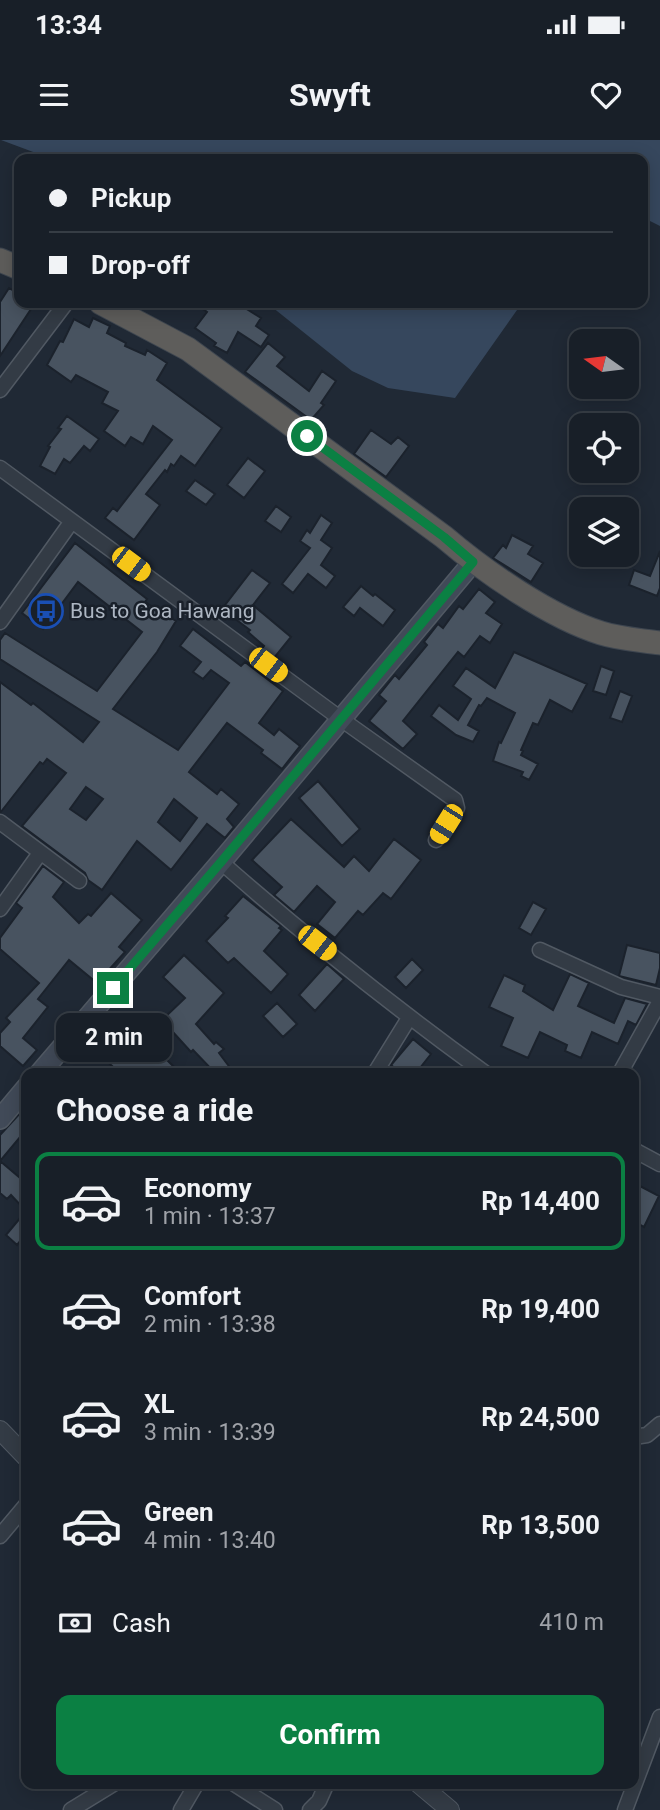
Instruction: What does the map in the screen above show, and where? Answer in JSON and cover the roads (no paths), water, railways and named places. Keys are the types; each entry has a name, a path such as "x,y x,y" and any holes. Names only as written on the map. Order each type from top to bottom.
{"highway":[{"path":"111,308 167,336 235,382 444,537 473,562 547,608 582,626 624,638 660,643"}],"main road":[{"path":"44,1068 473,562"},
{"path":"0,1119 21,1094"}],"street":[{"path":"0,390 62,308"},
{"path":"0,468 455,800 457,808 436,840"},
{"path":"0,622 72,521"},
{"path":"0,822 79,881"},
{"path":"0,909 40,853"},
{"path":"221,862 297,928 409,1018 478,1068"},
{"path":"540,950 621,987 660,999 623,1068"},
{"path":"377,1068 409,1018"},
{"path":"639,1153 660,1164"},
{"path":"639,1436 648,1435 660,1424"},
{"path":"0,1430 21,1452"},
{"path":"0,1536 21,1511"},
{"path":"639,1773 660,1717"},
{"path":"71,1810 104,1789"},
{"path":"181,1810 193,1789"},
{"path":"242,1789 275,1810"},
{"path":"310,1810 319,1801 324,1789"},
{"path":"425,1789 450,1810"},
{"path":"625,1810 633,1789"}],"water":[{"path":"1,140 660,140 660,226 648,220 648,154 39,154"},
{"path":"273,308 518,308 455,398 388,388 352,371"}],"place":[{"name":"Bus to Goa Hawang","path":"46,611"}]}
